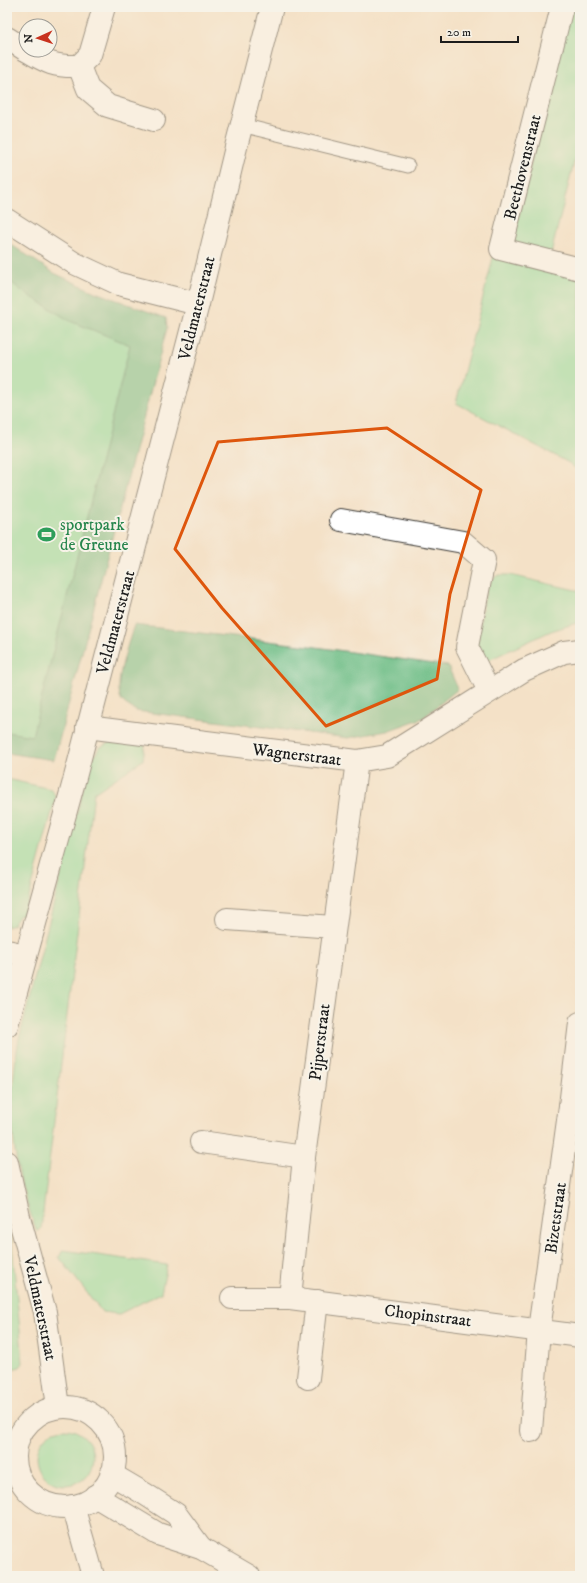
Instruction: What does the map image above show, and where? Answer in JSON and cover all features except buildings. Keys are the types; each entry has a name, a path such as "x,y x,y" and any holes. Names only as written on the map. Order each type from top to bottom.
{"street":[{"path":"38,58 46,63 60,67 79,66 90,55 104,7"},
{"name":"Veldmaterstraat","path":"7,1025 16,953 73,785 198,304 272,7"},
{"name":"Beethovenstraat","path":"562,7 501,249 580,269"},
{"path":"7,38 18,45"},
{"path":"79,66 88,89 108,106 154,120"},
{"path":"7,220 74,263 119,284 198,304"},
{"path":"341,520 463,542 484,560 467,647 489,691"},
{"name":"Wagnerstraat","path":"87,727 357,761 387,756 524,670 564,652 580,650"},
{"name":"Pijperstraat","path":"290,1298 304,1157 357,761"},
{"path":"227,918 334,927"},
{"name":"Bizetstraat","path":"539,1330 575,1106 580,1023"},
{"path":"201,1142 304,1157"},
{"name":"Veldmaterstraat","path":"7,1162 19,1217 45,1312 58,1407"},
{"name":"Chopinstraat","path":"232,1298 290,1298 580,1336"},
{"path":"308,1378 317,1301"},
{"path":"531,1431 539,1330"},
{"path":"58,1407 72,1408 94,1416 106,1430 113,1447 114,1456 111,1474 102,1490 95,1496 73,1506 64,1507 48,1504 34,1496 23,1484 12,1468 15,1452 14,1435 43,1412 58,1407"},
{"path":"111,1474 176,1514 201,1548"},
{"path":"95,1496 158,1534 201,1548 248,1576"},
{"path":"73,1506 93,1576"}],"lane":[{"path":"242,125 408,166"}],"highlighted area":[{"path":"387,428 481,490 450,594 437,679 326,726 222,608 175,549 218,442"}],"green space":[{"path":"566,7 580,7 580,139 550,257 512,247"},
{"path":"7,242 54,273 95,292 166,318 167,328 54,760 7,753 7,732 32,736 130,345 70,321 22,291 7,279"},
{"path":"494,254 580,275 580,472 569,463 456,403"},
{"name":"sportpark de Greune","path":"7,257 138,328 35,744 7,739"},
{"path":"498,575 510,575 580,591 580,622 551,631 480,664 474,654 486,590 491,580"},
{"path":"134,625 309,646 448,666 458,689 423,718 387,731 348,738 136,711 123,702 120,696 119,687 122,665"},
{"path":"114,740 145,745 143,760 94,793 41,1229 37,1232 21,1183 13,1137 13,1090 19,1039 89,765 99,748"},
{"path":"7,779 51,789 56,797 24,916 20,915 13,925 7,927"},
{"path":"7,1223 11,1234 23,1363 20,1367 12,1369 7,1366"},
{"path":"63,1250 167,1265 161,1293 119,1314 102,1312 59,1257"},
{"path":"59,1429 71,1429 81,1433 89,1441 93,1451 93,1463 89,1473 81,1481 71,1485 59,1485 49,1481 41,1473 37,1463 37,1451 41,1441 49,1433"}],"place":[{"name":"sportpark de Greune","path":"47,534"}]}
